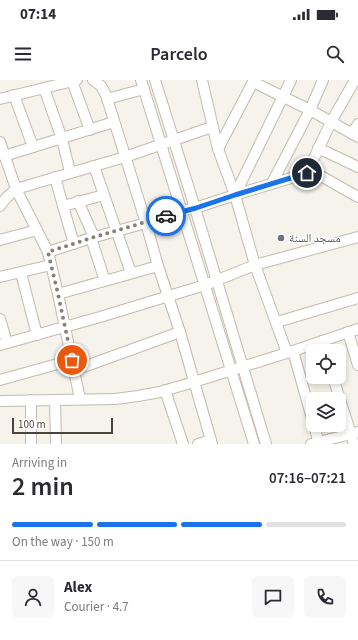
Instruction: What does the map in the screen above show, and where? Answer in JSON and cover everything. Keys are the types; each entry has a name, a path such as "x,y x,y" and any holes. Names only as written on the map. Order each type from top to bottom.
{"street":[{"path":"93,80 101,86 108,99 158,266 180,332 211,442 198,444"},
{"path":"157,80 174,141 196,208 266,444"},
{"path":"202,80 218,149 235,195 256,265 290,352 306,401"},
{"path":"235,195 291,80"},
{"path":"272,183 310,110 323,80"},
{"path":"307,173 331,122 355,80"},
{"path":"0,99 75,81 90,130"},
{"path":"218,149 253,81 355,135 358,124"},
{"path":"108,99 142,84 254,444"},
{"path":"44,88 62,139 70,172"},
{"path":"14,95 33,147"},
{"path":"4,156 114,122"},
{"path":"0,206 16,189 94,166 212,128"},
{"path":"0,142 16,189 48,252 80,399"},
{"path":"318,148 358,167"},
{"path":"94,166 131,273"},
{"path":"48,252 92,237 196,208 307,173 321,176 357,194"},
{"path":"55,177 74,244"},
{"path":"63,206 104,195"},
{"path":"78,202 92,237 105,282"},
{"path":"0,240 37,230"},
{"path":"0,319 4,344 100,318 217,281 256,265 358,237"},
{"path":"0,277 51,266"},
{"path":"58,294 158,266"},
{"path":"21,273 37,335"},
{"path":"277,322 358,298"},
{"path":"0,401 126,398 138,396 194,382 358,329"},
{"path":"0,380 73,365 180,332"},
{"path":"348,332 358,365"},
{"path":"336,384 355,433 354,444"},
{"path":"165,390 183,444"},
{"path":"31,400 31,444"},
{"path":"55,400 56,444"},
{"path":"315,432 316,443 355,433"}],"way so far":[{"path":"72,360 48,252 166,216"}],"place":[{"name":"مسجد السنة","path":"281,238"}],"route":[{"path":"166,216 307,173"}]}
